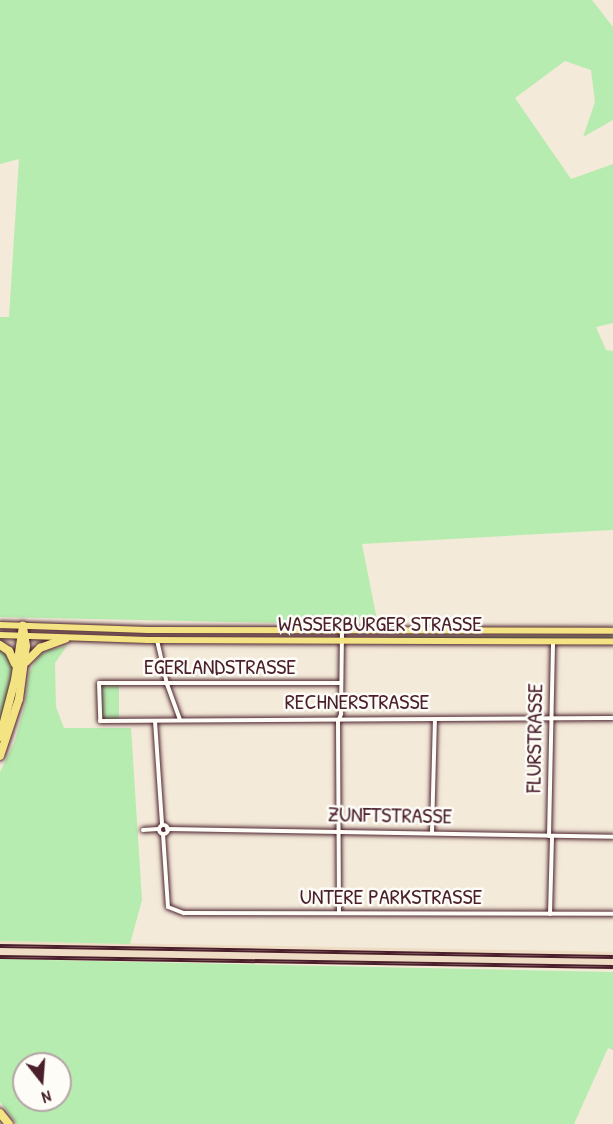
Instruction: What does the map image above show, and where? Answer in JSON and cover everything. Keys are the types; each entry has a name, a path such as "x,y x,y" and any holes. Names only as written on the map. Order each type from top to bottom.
{"highway":[{"path":"0,756 13,723 23,626"},
{"path":"0,737 20,668 34,652 65,639"},
{"path":"0,645 13,657 20,668"},
{"path":"0,1113 9,1124"}],"main road":[{"name":"WASSERBURGER STRASSE","path":"0,624 148,630 613,631"},
{"name":"WASSERBURGER STRASSE","path":"0,635 65,639 148,640 613,642"}],"street":[{"path":"339,913 338,831 342,632"},
{"path":"158,640 167,684 180,720"},
{"name":"FLURSTRASSE","path":"550,914 553,642"},
{"name":"EGERLANDSTRASSE","path":"101,722 99,683 341,683"},
{"name":"RECHNERSTRASSE","path":"101,722 340,718 613,718"},
{"path":"432,832 435,719"},
{"path":"155,721 162,825 167,829 163,834 158,829"},
{"path":"143,830 158,829 162,825"},
{"name":"ZUNFTSTRASSE","path":"167,829 613,837"},
{"name":"UNTERE PARKSTRASSE","path":"163,834 170,909 187,914 613,914"}],"shaded area":[{"path":"0,941 613,952 613,970 0,959"}],"green space":[{"path":"0,0 592,0 613,27 613,120 583,137 595,102 591,70 565,61 515,98 571,179 613,164 613,323 596,327 606,350 613,351 613,530 362,544 377,620 323,619 285,623 0,617 0,317 9,317 19,159 0,164"},
{"path":"613,635 613,639 358,639 406,636"},
{"path":"67,646 55,663 56,707 64,728 131,728 142,900 130,944 0,941 0,772 14,743 25,704 29,672 39,656 49,650"},
{"path":"0,647 7,653 13,666 8,698 0,722"},
{"path":"102,684 119,684 119,720 102,720"},
{"path":"0,959 613,972 613,1050 608,1048 574,1124 17,1124 0,1102"}],"railway":[{"path":"0,946 613,957"},
{"path":"0,957 613,967"}]}
